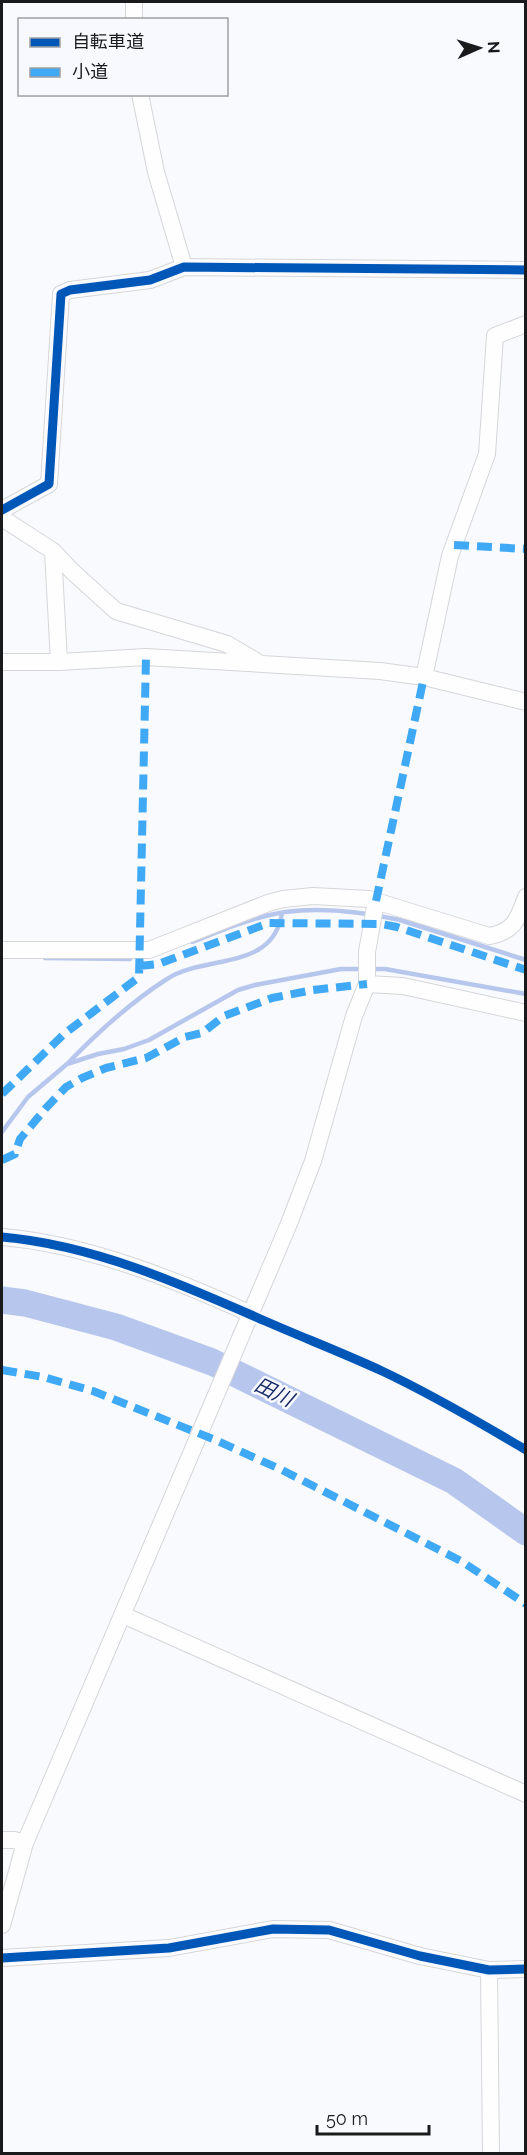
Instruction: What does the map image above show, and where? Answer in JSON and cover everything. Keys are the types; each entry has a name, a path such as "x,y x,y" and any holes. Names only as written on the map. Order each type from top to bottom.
{"street":[{"path":"134,2 135,18"},
{"path":"140,96 156,172 184,267"},
{"path":"2,510 49,484 61,294 70,290 150,280 184,267 525,270"},
{"path":"424,677 450,556 487,454 495,336 525,324"},
{"path":"2,518 53,550 73,572 116,611 227,644 259,664"},
{"path":"53,550 59,662"},
{"path":"2,662 59,662 146,657 380,671 424,677 525,702"},
{"path":"2,950 149,950 283,899 313,896 369,899 374,911 367,952 367,984 354,1016 313,1161 288,1226 25,1843 2,1926"},
{"path":"374,911 424,915 489,936 501,934 511,927 518,918 525,897"},
{"path":"367,984 403,986 525,1013"},
{"path":"2,1237 53,1245 151,1274 211,1296 249,1317"},
{"path":"123,1616 525,1794"},
{"path":"2,1840 25,1843"},
{"path":"2,1958 169,1948 273,1929 328,1930 420,1956 489,1970 525,1970"},
{"path":"489,1970 491,2154"}],"waterway":[{"path":"192,942 238,924 273,914 328,910 400,920 526,960"},
{"path":"69,1062 116,1018 167,979 182,971 235,959 265,945 276,932 282,913"},
{"path":"45,958 130,959"},
{"path":"2,1132 28,1097 67,1064 149,1040 238,990 341,969 363,969"},
{"path":"371,969 385,969 526,994"},
{"name":"田川","path":"2,1300 25,1303 116,1327 212,1362 454,1481 526,1532"}],"marked path":[{"path":"454,545 526,549"},
{"path":"2,1094 64,1034 139,977 146,657"},
{"path":"376,901 424,677"},
{"path":"139,966 158,964 269,923 381,924 397,927 526,970"},
{"path":"2,1160 15,1154 20,1139 66,1087 82,1078 106,1068 146,1058 185,1037 202,1033 224,1016 272,998 313,990 367,984"},
{"path":"2,1370 43,1377 93,1391 213,1439 282,1470 461,1561 526,1604"}],"cycle path":[{"path":"2,510 49,484 61,294 70,290 150,280 184,267 526,270"},
{"path":"2,1237 36,1241 103,1257 201,1293 382,1371 437,1399 526,1450"},
{"path":"2,1958 169,1948 273,1929 329,1930 420,1956 489,1970 526,1969"}]}
